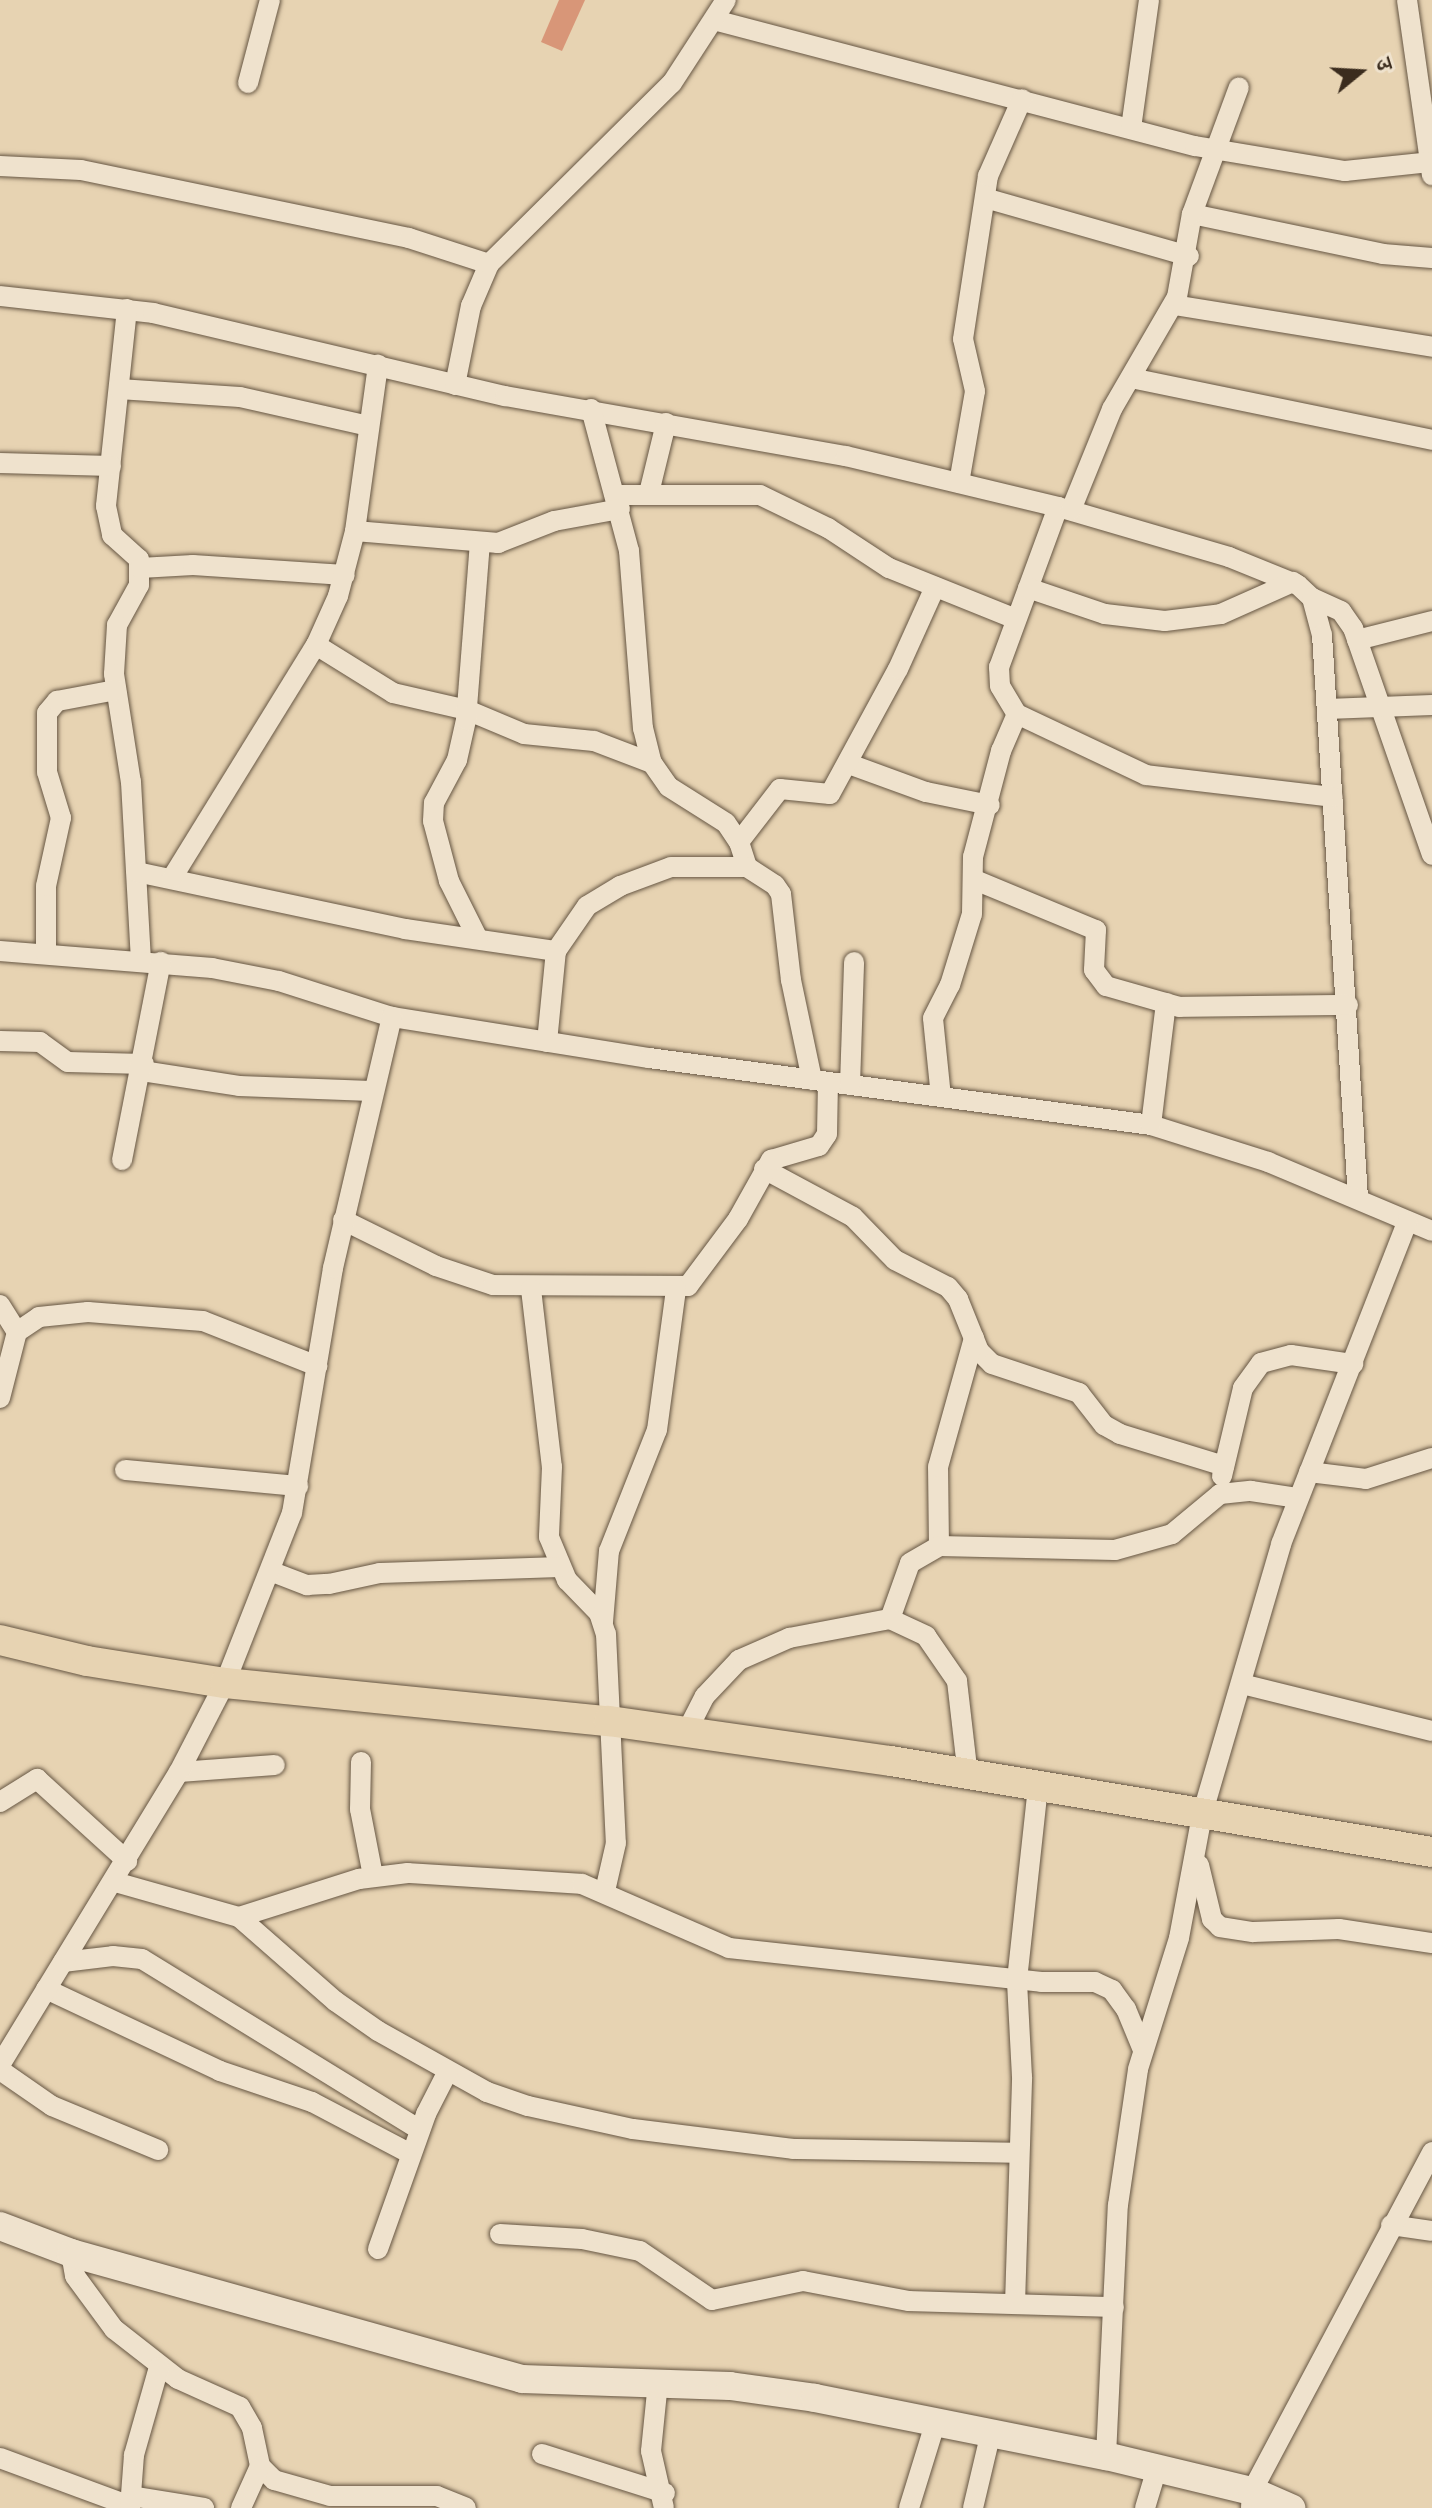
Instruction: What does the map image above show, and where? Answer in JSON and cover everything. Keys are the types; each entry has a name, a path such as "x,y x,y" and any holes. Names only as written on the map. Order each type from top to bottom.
{"main road":[{"path":"0,1640 87,1661 225,1683 687,1731 1432,1852"}],"street":[{"path":"248,83 270,0"},
{"path":"455,385 471,306 489,264 521,228 657,100 726,0"},
{"path":"1131,128 1149,0"},
{"path":"714,20 1217,149 1345,171 1431,168 1430,140 1407,0"},
{"path":"1239,87 1192,214 1189,256 1174,305 1103,428 1064,508 1028,588 998,677 1017,714 1146,775 1333,797"},
{"path":"959,483 975,391 963,339 985,198 992,160 1022,99"},
{"path":"0,166 81,170 409,238 489,264"},
{"path":"985,198 1189,256"},
{"path":"1192,214 1383,254 1432,258"},
{"path":"0,296 127,309 455,385 804,447 1064,508 1229,557 1293,582 1312,598 1341,611 1357,640 1432,855"},
{"path":"1174,305 1432,347"},
{"path":"122,1160 143,1068 151,961 137,872 116,690 117,625 139,585 140,568 139,559 112,535 107,522 127,309"},
{"path":"172,878 316,645 345,575 355,531 378,365"},
{"path":"1131,378 1432,440"},
{"path":"119,389 240,397 369,426"},
{"path":"343,1220 466,1278 531,1289 676,1289 688,1286 709,1262 771,1160 819,1146 827,1134 820,1081 791,980 781,894 747,867 739,842 726,823 669,787 652,763 643,728 632,573 619,502 591,409"},
{"path":"649,493 666,423"},
{"path":"0,463 111,466"},
{"path":"355,531 480,543 510,541 554,521 649,493 760,495 828,528 889,568 1016,619"},
{"path":"478,939 449,881 433,821 434,803 457,760 467,710 480,543"},
{"path":"140,568 193,565 345,575"},
{"path":"1028,588 1105,614 1165,621 1221,614 1293,582"},
{"path":"739,842 780,789 830,794 849,764 935,587"},
{"path":"1312,598 1319,615 1327,709 1358,1198"},
{"path":"1357,640 1432,621"},
{"path":"316,645 384,689 467,710 524,734 594,741 652,763"},
{"path":"46,954 46,886 61,818 47,772 47,713 57,701 116,690"},
{"path":"1327,709 1432,705"},
{"path":"941,1097 933,1018 954,973 975,899 973,857 990,805 1001,751 1017,714"},
{"path":"849,764 926,792 990,805"},
{"path":"547,1042 556,951 572,922 620,886 671,867 747,867"},
{"path":"137,872 478,939 556,951"},
{"path":"975,880 1096,930 1098,981 1166,1003 1195,1008 1348,1005"},
{"path":"0,951 151,961 279,981 392,1017 820,1081 1151,1125 1358,1198 1432,1231"},
{"path":"850,1085 854,962"},
{"path":"1151,1125 1166,1003"},
{"path":"158,2150 52,2106 0,2068 179,1772 225,1683 270,1571 298,1486 343,1220 371,1091 392,1017"},
{"path":"0,1041 40,1042 68,1062 143,1068 239,1086 371,1091"},
{"path":"764,1169 853,1217 895,1260 948,1287 958,1299 974,1338 992,1364 1079,1393 1104,1425 1120,1434 1224,1466"},
{"path":"1106,2456 1119,2193 1143,2050 1179,1938 1202,1815 1298,1498 1407,1222"},
{"path":"531,1289 552,1467 549,1537 560,1567 603,1623"},
{"path":"605,1891 616,1843 603,1623 609,1551 657,1430 676,1289"},
{"path":"0,1305 17,1332"},
{"path":"0,1398 4,1361 17,1332 39,1317 76,1314 171,1316 220,1326 281,1355 317,1366"},
{"path":"939,1546 938,1467 974,1338"},
{"path":"1220,1494 1243,1388 1261,1363 1291,1355 1353,1364"},
{"path":"1309,1472 1366,1479 1432,1458"},
{"path":"125,1470 298,1486"},
{"path":"890,1619 910,1563 939,1546 1060,1553 1141,1546 1172,1534 1220,1494 1251,1491 1298,1498"},
{"path":"270,1571 307,1585 329,1584 380,1573 560,1567"},
{"path":"687,1731 705,1696 739,1660 789,1638 890,1619 926,1636 957,1681 968,1776"},
{"path":"1242,1684 1432,1731"},
{"path":"361,1762 360,1809 373,1876"},
{"path":"179,1772 275,1765"},
{"path":"0,1802 37,1779 127,1861"},
{"path":"1015,2304 1022,2077 1017,1980 1038,1788"},
{"path":"1196,1849 1208,1906 1220,1927 1253,1932 1339,1929 1432,1943"},
{"path":"239,1917 373,1876 408,1873 558,1881 605,1891 729,1948 1017,1980 1078,1980 1112,1990 1143,2050"},
{"path":"115,1882 239,1917 335,2001 448,2071 528,2106 633,2129 793,2149 1019,2153"},
{"path":"63,1962 113,1956 142,1959 420,2130"},
{"path":"46,1989 205,2065 312,2102 411,2154"},
{"path":"378,2249 420,2130 448,2071"},
{"path":"1252,2500 1391,2225 1432,2152"},
{"path":"1391,2225 1432,2231"},
{"path":"0,2226 71,2253 522,2379 588,2385 658,2382 765,2390 1106,2456 1157,2468 1252,2500 1291,2508"},
{"path":"500,2234 582,2239 640,2251 712,2300 803,2281 909,2301 1114,2307"},
{"path":"71,2253 85,2293 114,2329 159,2367 240,2407 252,2428 260,2466 274,2480 310,2492 361,2502 437,2496 466,2508"},
{"path":"130,2503 134,2455 159,2367"},
{"path":"658,2382 651,2451 664,2500"},
{"path":"909,2508 936,2421"},
{"path":"973,2508 991,2432"},
{"path":"542,2454 664,2500"},
{"path":"0,2458 130,2503 204,2508"},
{"path":"241,2508 260,2466"},
{"path":"1145,2508 1157,2468"}],"building":[{"path":"559,0 585,0 562,51 541,42"}]}
